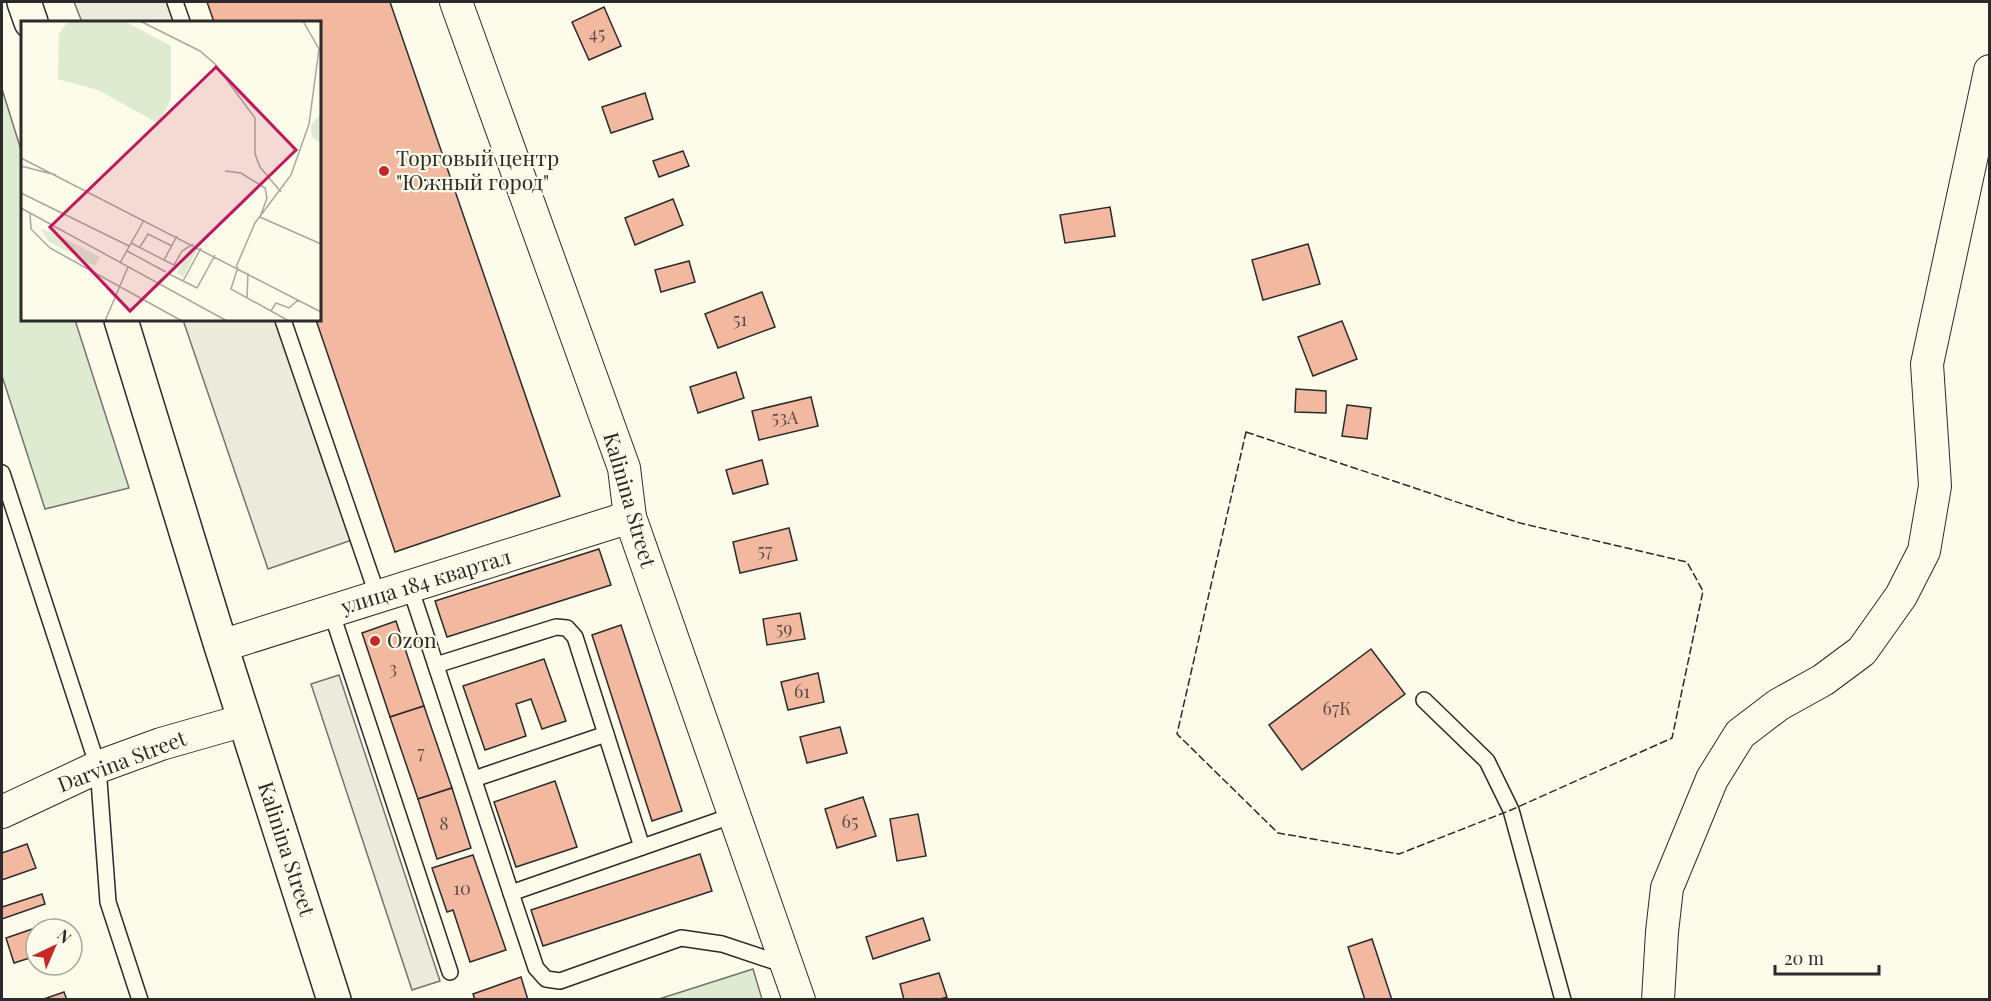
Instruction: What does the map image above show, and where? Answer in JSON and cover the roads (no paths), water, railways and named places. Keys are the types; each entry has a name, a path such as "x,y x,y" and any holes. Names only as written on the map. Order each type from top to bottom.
{"main road":[{"path":"24,2 30,21"},
{"name":"Kalinina Street","path":"121,321 221,646 334,999"}],"street":[{"name":"Kalinina Street","path":"456,2 624,468 630,517 799,999"},
{"path":"1658,999 1667,888 1712,779 1740,734 1778,705 1823,680 1862,651 1901,596 1924,551 1935,486 1927,364 1989,70"},
{"name":"улица 184 квартал","path":"221,646 630,517"},
{"name":"Darvina Street","path":"2,812 98,767 160,744 245,720"}],"lane":[{"path":"175,2 182,21"},
{"path":"283,321 378,597"},
{"path":"2,473 98,767 108,902 140,999"},
{"path":"410,586 536,968 546,979 560,981 681,938 722,944 788,966"},
{"path":"331,611 450,972"},
{"path":"436,665 556,627 567,628 575,637 642,847"},
{"path":"1424,700 1487,761 1511,810 1563,999"},
{"path":"474,779 606,734"},
{"path":"511,893 734,815"}],"place":[{"name":"Торговый центр \"Южный город\"","path":"384,171"},
{"name":"Ozon","path":"375,641"}]}
